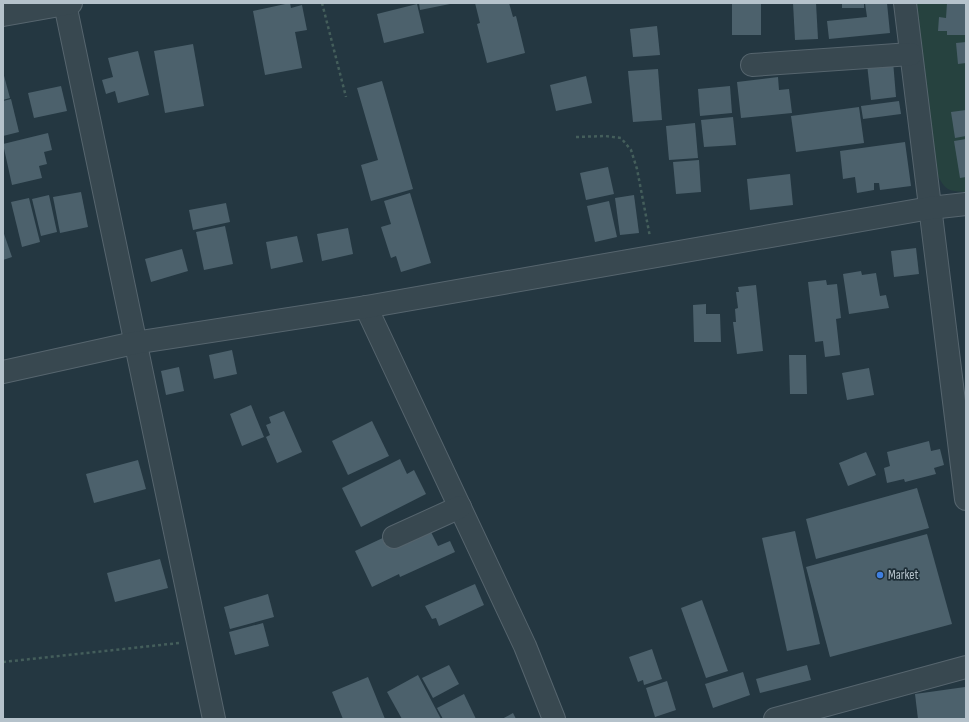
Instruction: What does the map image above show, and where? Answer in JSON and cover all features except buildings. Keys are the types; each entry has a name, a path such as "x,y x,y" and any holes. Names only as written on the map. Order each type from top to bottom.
{"street":[{"path":"905,3 964,467 966,499"},
{"path":"3,15 68,4 134,343 214,719"},
{"path":"752,65 911,54"},
{"path":"3,372 134,343 366,307 930,208 966,204"},
{"path":"366,307 525,646 554,719"},
{"path":"394,537 460,507"},
{"path":"775,719 966,668"}],"path":[{"path":"322,3 346,97"},
{"path":"576,137 605,136 621,138 631,150 637,169 653,257"},
{"path":"3,662 197,642"}],"green space":[{"path":"914,3 966,3 966,192 949,189 943,185 938,176"}],"place":[{"name":"Market","path":"880,575"}]}
